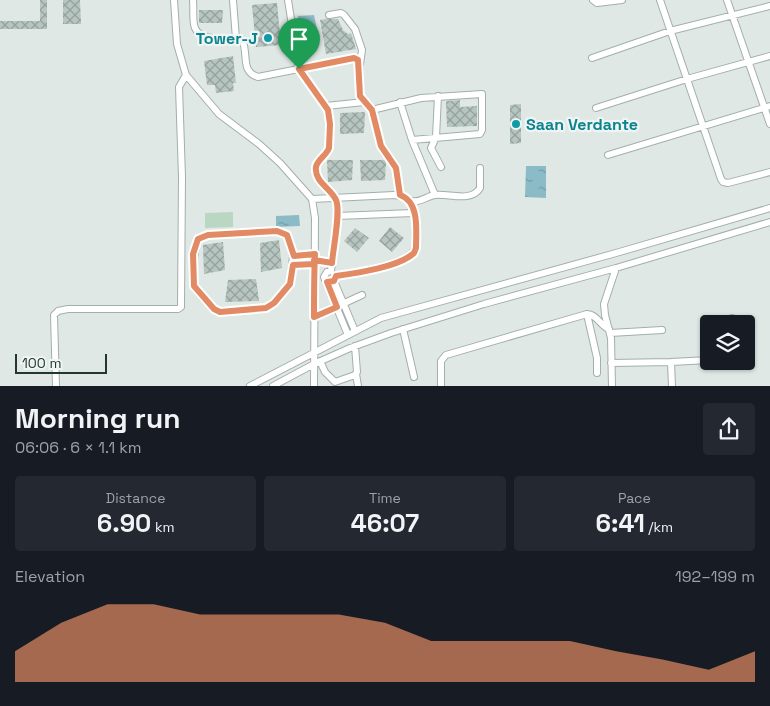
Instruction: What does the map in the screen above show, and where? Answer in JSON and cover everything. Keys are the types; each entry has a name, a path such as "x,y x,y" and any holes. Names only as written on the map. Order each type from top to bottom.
{"street":[{"path":"174,0 177,44 186,75 219,114 259,144 280,163 312,199 315,218 314,352 317,363 314,386"},
{"path":"193,0 194,26 199,34 212,38 236,39 244,42 249,73 258,77 354,58 360,64"},
{"path":"233,0 236,39"},
{"path":"288,0 299,69 326,106 330,116 328,153 316,165 317,178 335,198 338,209 332,263 330,271 325,275 332,279 373,269 410,257 414,253 416,248 416,217 409,201 405,197 400,195 335,198 312,199"},
{"path":"593,0 597,3 622,0"},
{"path":"660,0 723,182 728,183 770,172"},
{"path":"727,0 748,62 767,106 770,124"},
{"path":"592,58 670,31 770,6"},
{"path":"329,15 344,15 355,29 362,50 360,93 364,102 372,110 381,146 396,168 400,195"},
{"path":"596,108 687,79 770,56"},
{"path":"56,386 54,315 58,311 68,309 178,309 181,307 182,177 179,88 186,75"},
{"path":"372,110 400,102 438,96 482,94 482,130 480,134 412,140"},
{"path":"438,96 436,138 431,148 441,167"},
{"path":"326,106 364,102"},
{"path":"400,102 412,140 435,195"},
{"path":"608,155 767,106"},
{"path":"409,201 415,202 435,195 464,196 478,192 480,168"},
{"path":"250,386 381,318 770,208"},
{"path":"337,216 414,213"},
{"path":"273,386 355,346 403,329 770,222"},
{"path":"277,231 287,235 294,256 290,284 274,303 266,308 220,312 214,309 194,286 193,254 198,239 208,235 277,231"},
{"path":"294,256 332,263"},
{"path":"293,265 314,260"},
{"path":"612,386 610,331 604,304 616,268"},
{"path":"330,271 334,272 332,279 348,335"},
{"path":"314,317 362,295"},
{"path":"340,305 355,332"},
{"path":"587,314 597,358 597,373"},
{"path":"441,386 441,361 446,355 587,314 594,315 610,331 662,330"},
{"path":"403,329 414,377"},
{"path":"355,346 358,386"},
{"path":"611,362 700,360"},
{"path":"671,362 672,386"},
{"path":"317,363 335,382"},
{"path":"326,386 356,374"}],"green space":[{"path":"233,212 233,227 205,228 205,213"}],"water":[{"path":"314,15 319,39 302,42 298,16"},
{"path":"526,166 546,166 546,198 525,197"},
{"path":"299,215 300,226 276,227 276,216"}],"building":[{"path":"40,0 47,0 47,29 0,29 0,21 40,21"},
{"path":"63,0 80,0 81,24 63,24"},
{"path":"277,3 281,45 256,47 252,5"},
{"path":"199,10 223,10 222,23 199,23"},
{"path":"338,19 343,30 348,34 351,33 356,49 326,54 320,20"},
{"path":"233,56 236,83 233,83 234,91 216,93 215,85 207,85 204,61"},
{"path":"460,100 460,107 477,106 477,126 447,127 446,101"},
{"name":"Saan Verdante","path":"521,104 521,143 510,144 510,105"},
{"path":"365,112 364,133 340,134 340,113"},
{"path":"327,160 353,160 352,180 328,182"},
{"path":"360,160 384,160 386,162 385,180 361,181"},
{"path":"390,227 404,238 392,252 379,241"},
{"path":"355,228 369,238 357,252 344,241"},
{"path":"279,240 282,268 261,272 260,243"},
{"path":"223,242 225,270 204,274 203,245"},
{"path":"256,279 259,301 225,302 228,280"}],"place":[{"name":"Tower-J","path":"268,38"},
{"name":"Saan Verdante","path":"516,124"}],"route":[{"path":"299,69 328,110 330,116 328,153 316,165 316,169 317,178 337,202 338,209 332,263 314,260 314,264 293,265 290,284 274,303 266,308 220,312 214,309 194,286 193,254 198,239 208,235 277,231 287,235 294,256 315,254 314,264 314,317 337,307 327,282 334,281 336,276 373,269 410,257 416,248 416,217 409,201 400,195 398,173 394,163 381,146 372,110 361,99 360,64 358,60 354,58 299,69"}]}
